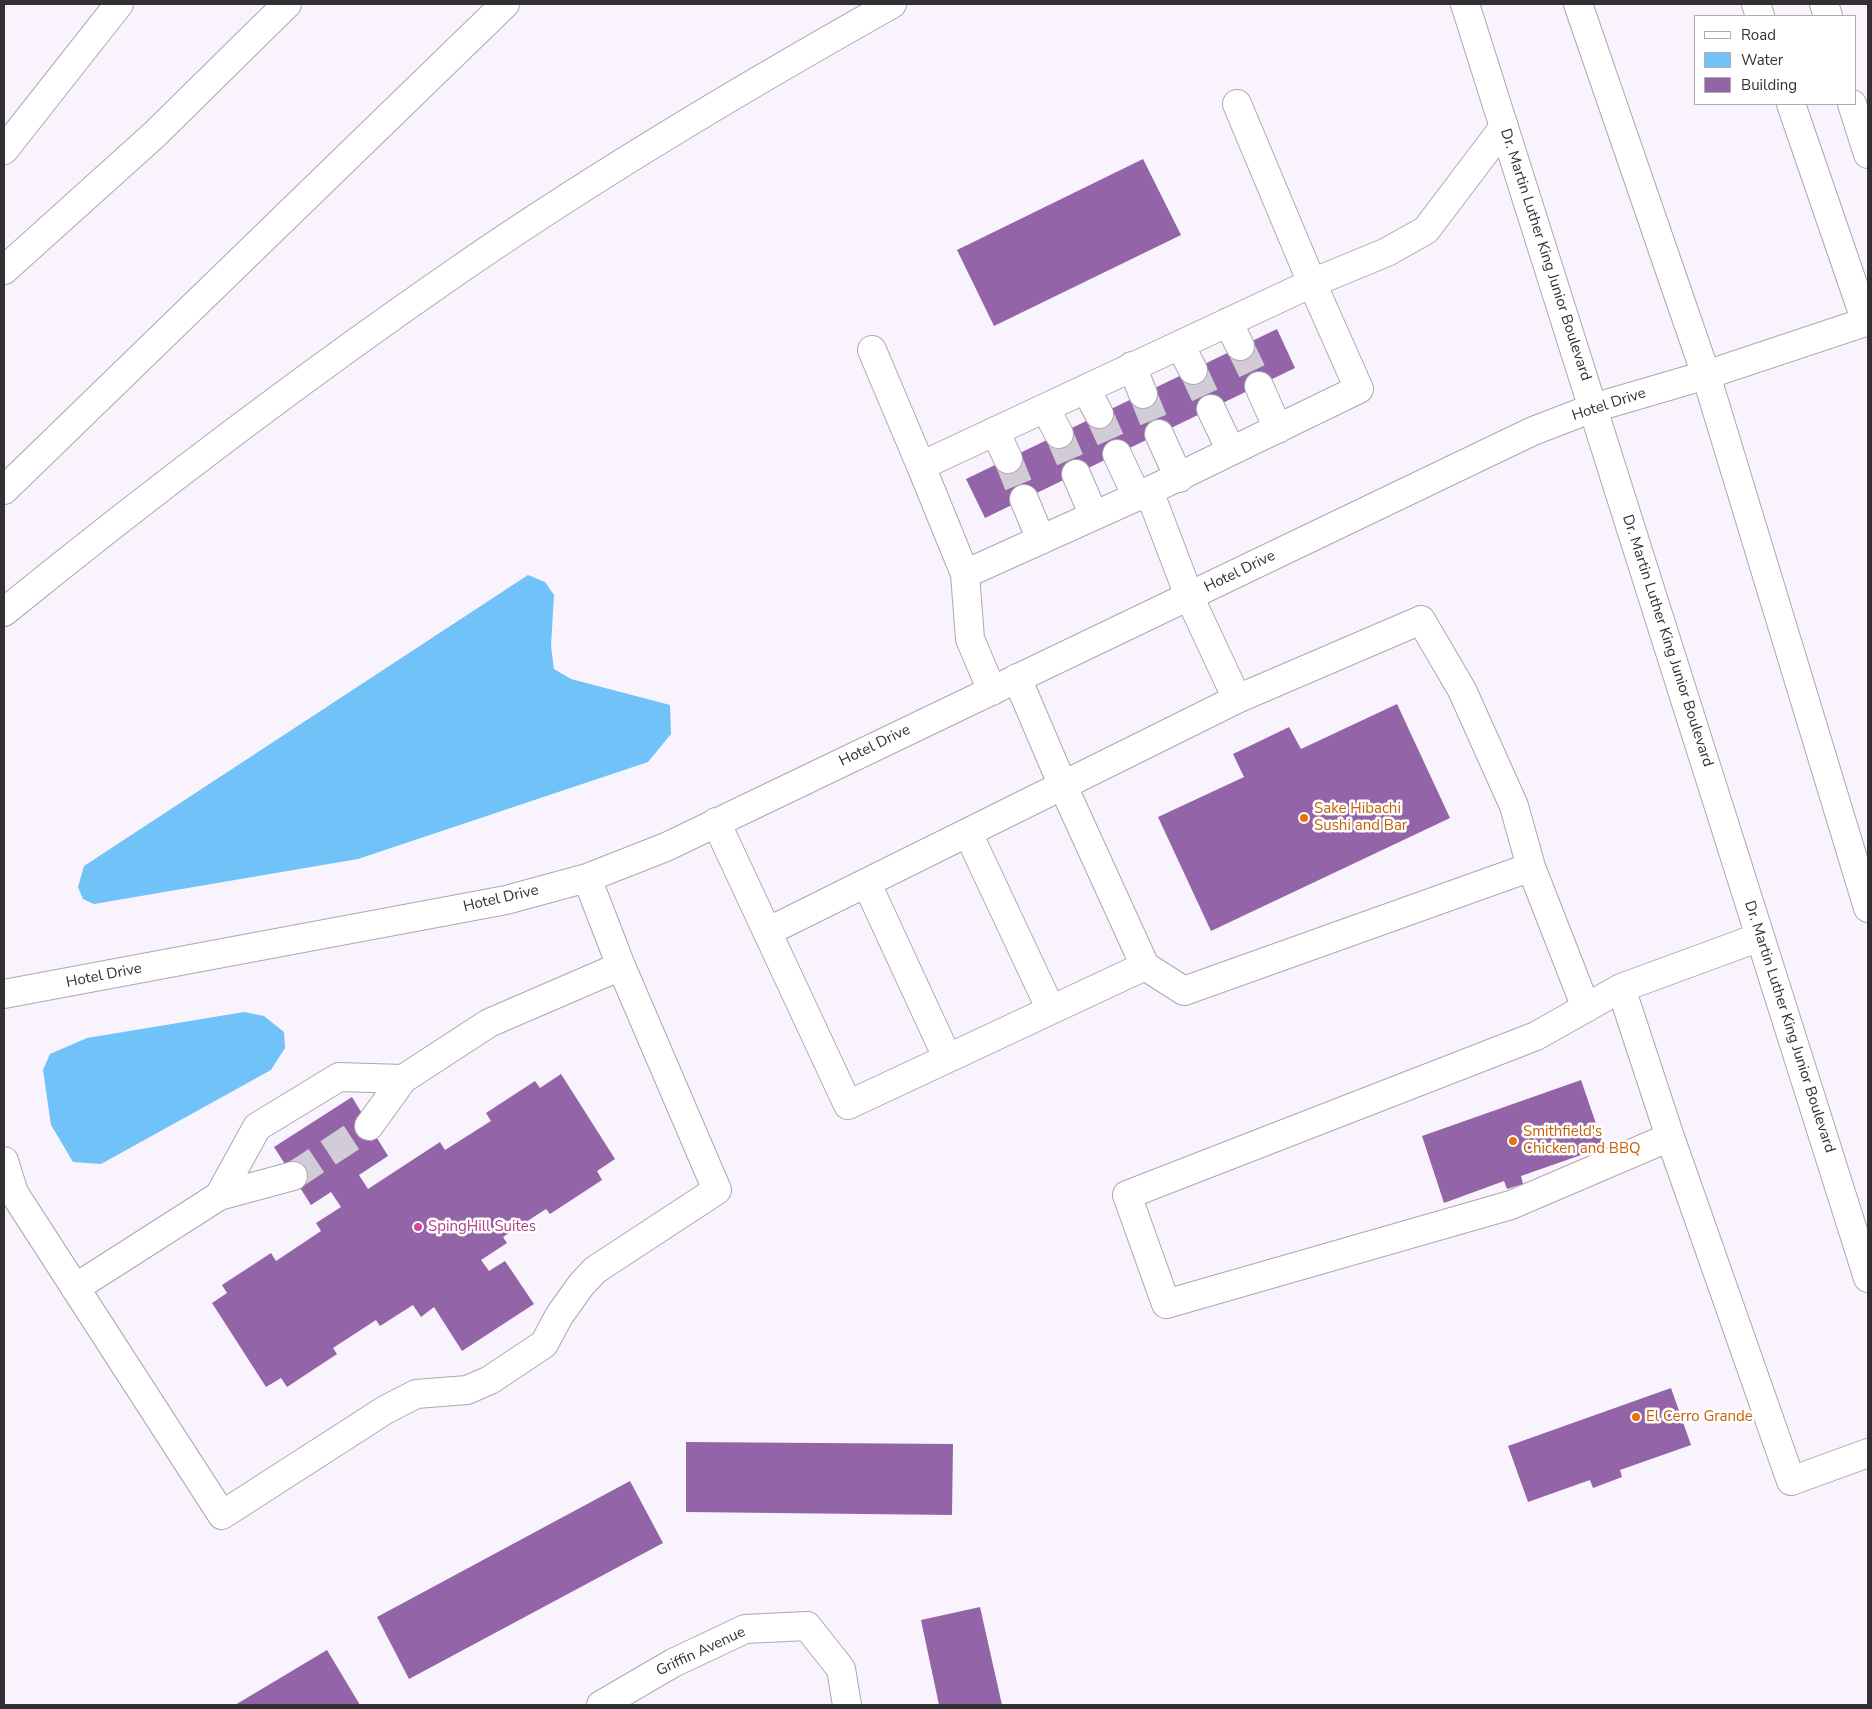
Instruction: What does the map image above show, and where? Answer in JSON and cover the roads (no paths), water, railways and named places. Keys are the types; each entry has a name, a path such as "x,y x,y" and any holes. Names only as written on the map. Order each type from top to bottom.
{"main road":[{"path":"4,150 119,4"},
{"path":"4,270 154,135 288,4"},
{"path":"4,490 505,4"},
{"path":"4,612 292,389 464,266 648,148 816,47 892,4"},
{"name":"Dr. Martin Luther King Junior Boulevard","path":"1466,4 1868,1278"},
{"path":"1578,4 1706,375 1868,908"},
{"path":"965,574 1179,478 1359,389 1237,104"},
{"path":"1790,105 1867,322"},
{"path":"1852,105 1868,154"},
{"path":"920,466 1180,345 1234,334 1312,283 1387,252 1426,230 1504,127"},
{"name":"Hotel Drive","path":"4,994 506,900 587,878 666,847 1533,431 1593,408 1706,375 1867,322"},
{"path":"1180,345 1193,370"},
{"path":"872,350 965,574 970,639 992,691"},
{"path":"1132,366 1143,394"},
{"path":"1259,386 1278,429"},
{"path":"1086,389 1099,414"},
{"path":"1045,408 1059,434"},
{"path":"1211,409 1231,451"},
{"path":"995,431 1008,459"},
{"path":"1159,434 1179,478"},
{"path":"1117,454 1142,494 1238,700"},
{"path":"1076,474 1094,516"},
{"path":"1024,499 1041,540"},
{"path":"767,932 1238,700 1421,620 1462,690 1510,798 1530,867 1586,1008"},
{"path":"1017,678 1063,786 1145,966 1184,991 1530,867"},
{"path":"716,822 848,1105 947,1057 1145,966"},
{"path":"968,833 1051,1010"},
{"path":"4,1162 14,1193 222,1515 385,1410 416,1394 467,1390 490,1380 544,1344 576,1293 595,1270 717,1190 622,966 587,878"},
{"path":"867,884 947,1057"},
{"path":"1670,1137 1511,1205 1166,1304 1127,1195 1536,1036 1621,988 1760,937"},
{"path":"370,1126 403,1079 489,1024 622,966"},
{"path":"1621,988 1670,1137 1791,1481 1868,1454"},
{"path":"219,1196 257,1127 339,1077 403,1079"},
{"path":"75,1288 219,1196 293,1176"},
{"name":"Griffin Avenue","path":"601,1705 673,1663 745,1629 807,1626 841,1668 847,1705"}],"water":[{"path":"528,575 545,582 554,595 551,646 554,669 571,679 670,705 671,734 648,762 358,859 94,904 83,899 78,887 84,866"},
{"path":"244,1012 264,1016 284,1032 285,1048 271,1070 101,1164 73,1162 51,1125 43,1070 50,1054 87,1038"}],"tunnel":[{"path":"1240,346 1259,386"},
{"path":"1193,370 1211,409"},
{"path":"1143,394 1159,434"},
{"path":"1099,414 1117,454"},
{"path":"1059,434 1076,474"},
{"path":"1008,459 1024,499"},
{"path":"293,1176 369,1126"}],"place":[{"name":"Sake Hibachi Sushi and Bar","path":"1304,818"},
{"name":"Smithfield's Chicken and BBQ","path":"1513,1141"},
{"name":"SpingHill Suites","path":"418,1227"},
{"name":"El Cerro Grande","path":"1636,1417"}]}
